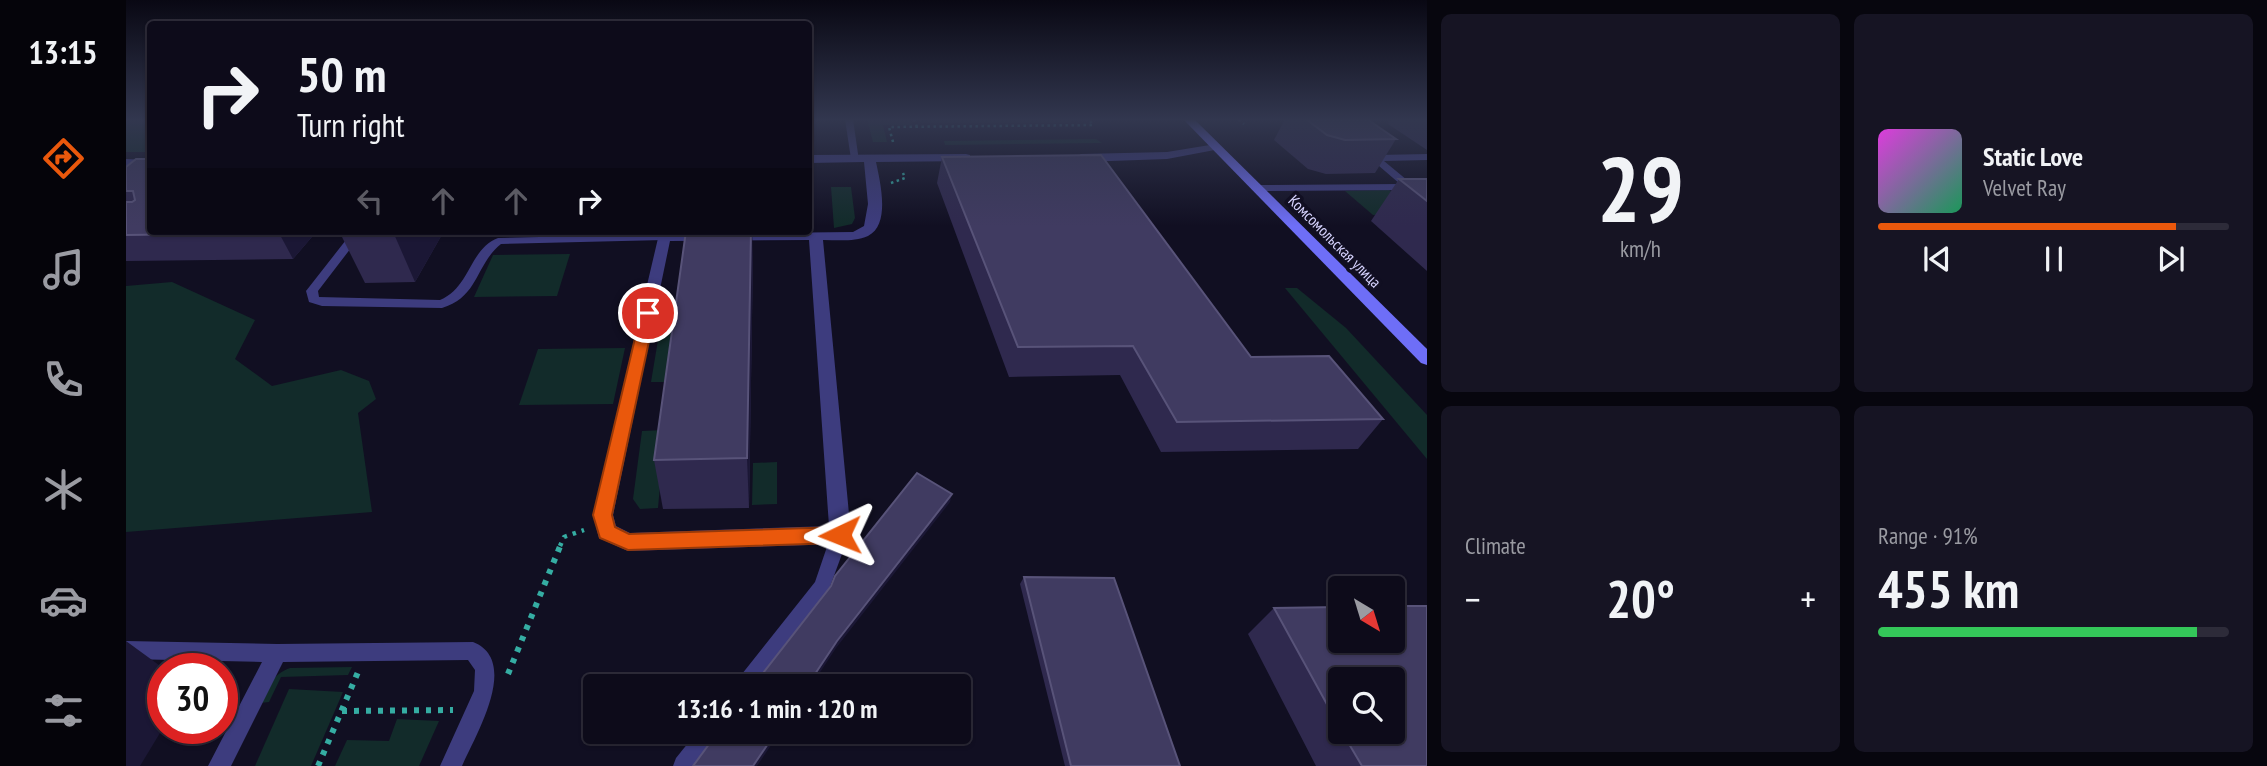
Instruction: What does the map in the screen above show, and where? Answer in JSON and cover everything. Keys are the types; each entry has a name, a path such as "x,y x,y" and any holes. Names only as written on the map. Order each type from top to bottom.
{"main road":[{"name":"Комсомольская улица","path":"1224,155 1427,359"}],"street":[{"path":"1062,158 1193,155"},
{"path":"812,159 981,158"},
{"path":"816,237 840,535 628,542 607,532 603,515 664,237 816,237 854,236 867,232 872,225 875,179 862,159"},
{"path":"126,163 147,163"}],"lane":[{"path":"861,155 862,159"},
{"path":"1372,155 1418,194"},
{"path":"1376,158 1427,157"},
{"path":"1258,188 1409,187"},
{"path":"356,235 312,291 313,299 322,302 442,304 464,293 487,248 498,242 664,237"},
{"path":"754,674 822,586 840,535"},
{"path":"126,650 277,653 473,651 485,667 484,692 451,766"},
{"path":"219,766 277,653"},
{"path":"684,766 701,744"}],"path":[{"path":"505,683 564,537 604,523"},
{"path":"318,766 367,652"},
{"path":"342,711 477,710"}],"green space":[{"path":"831,187 851,187 855,218 852,224 834,228"},
{"path":"1389,190 1419,214 1373,215 1345,191"},
{"path":"570,254 557,296 474,297 493,255"},
{"path":"172,282 255,320 235,359 272,386 341,370 369,381 376,399 358,413 372,512 126,532 126,286"},
{"path":"1285,288 1297,288 1346,328 1427,415 1427,459"},
{"path":"660,328 679,328 671,382 651,382"},
{"path":"625,348 613,404 519,405 538,349"},
{"path":"665,430 658,508 640,509 633,499 642,431"},
{"path":"777,462 777,504 752,505 753,463"},
{"path":"352,667 348,675 281,677 269,702 260,703 268,686 290,668"},
{"path":"289,689 343,692 311,766 255,766"},
{"path":"397,719 439,721 419,766 335,766 347,740 389,741"}],"building":[{"path":"1101,155 1251,357 1329,356 1383,419 1177,422 1133,346 1018,347 942,157"},
{"path":"136,159 147,159 147,235 126,235 126,202 135,200 133,191 126,191 126,167"},
{"path":"1399,179 1427,179 1427,201"},
{"path":"685,235 751,235 747,458 654,460"},
{"path":"917,473 952,494 837,641 815,674 762,674 831,586 835,576"},
{"path":"1024,577 1114,578 1180,766 1071,766"},
{"path":"1405,606 1427,606 1427,766 1362,766 1349,744 1405,744 1405,667 1328,667 1328,706 1274,608 1328,607 1328,653 1405,653"},
{"path":"709,744 768,744 753,766 693,766"}],"route":[{"path":"648,313 603,515 607,532 628,542 840,535"}]}
